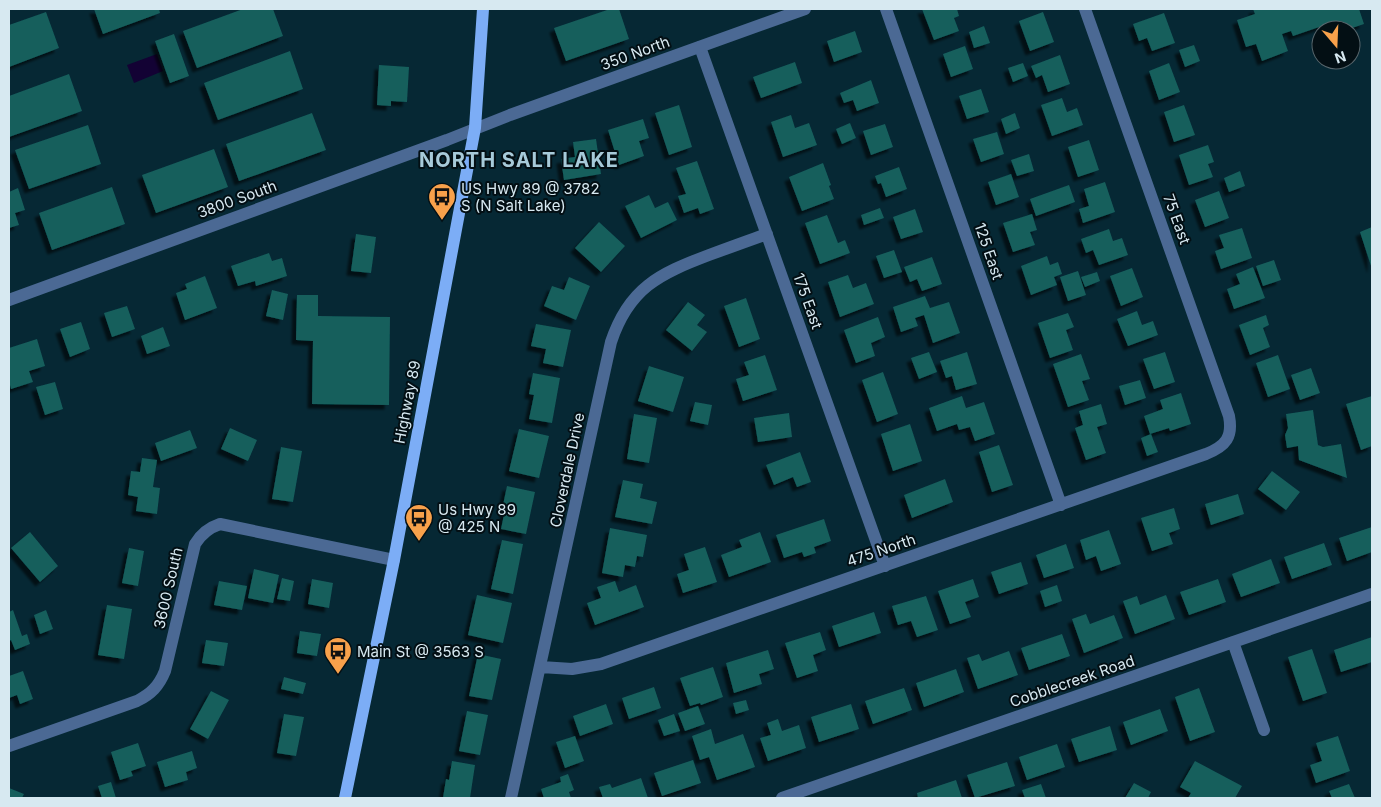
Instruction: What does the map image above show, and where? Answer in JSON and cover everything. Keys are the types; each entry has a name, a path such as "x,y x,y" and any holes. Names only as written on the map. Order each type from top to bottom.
{"main road":[{"name":"Highway 89","path":"344,798 394,560 475,128 483,9"}],"street":[{"name":"350 North","path":"475,128 805,9"},
{"name":"125 East","path":"886,9 1061,505"},
{"name":"75 East","path":"1085,9 1229,416 1230,434 1226,441"},
{"name":"175 East","path":"700,47 885,566"},
{"name":"3800 South","path":"9,300 447,140 475,128"},
{"name":"Cloverdale Drive","path":"511,798 611,342 622,314 647,285 669,271 767,234"},
{"name":"475 North","path":"541,667 572,669 601,664 1206,454 1222,446 1226,441"},
{"name":"3600 South","path":"9,746 137,701 158,685 165,671 195,544 203,533 214,526 220,524 394,560"},
{"name":"Cobblecreek Road","path":"782,798 1372,594"},
{"path":"1233,642 1264,730"}],"shaded area":[{"path":"157,54 163,71 134,83 127,65"}],"building":[{"path":"94,9 159,9 160,13 103,34"},
{"path":"243,9 273,9 283,36 197,68 183,31"},
{"path":"610,9 619,9 629,39 566,61 554,28"},
{"path":"922,9 957,9 959,16 954,18 959,31 934,40"},
{"path":"1253,9 1359,9 1364,24 1361,25 1361,20 1311,20 1311,30 1293,36 1291,31 1282,34 1288,51 1262,61 1256,44 1246,47 1237,20 1255,14"},
{"path":"46,12 59,48 9,67 9,25"},
{"path":"1043,12 1054,42 1030,51 1019,21"},
{"path":"1164,13 1175,43 1152,51 1147,38 1139,41 1133,24"},
{"path":"984,26 990,43 974,48 969,32"},
{"path":"855,31 862,52 834,62 827,41"},
{"path":"174,34 189,76 170,83 155,41"},
{"path":"1194,45 1200,61 1185,67 1179,50"},
{"path":"965,46 973,69 951,77 943,54"},
{"path":"290,51 303,89 218,120 204,83"},
{"path":"1060,55 1070,84 1048,92 1042,75 1036,78 1031,66"},
{"path":"795,62 802,83 761,98 753,77"},
{"path":"1023,63 1028,76 1013,82 1008,68"},
{"path":"1169,63 1180,92 1159,100 1149,71"},
{"path":"379,65 409,67 407,102 391,101 391,106 377,105"},
{"path":"69,74 82,111 9,137 9,96"},
{"path":"871,80 879,103 857,111 853,100 844,103 840,93"},
{"path":"981,89 989,112 967,119 959,96"},
{"path":"1062,98 1067,112 1077,108 1083,125 1052,136 1041,105"},
{"path":"679,105 692,147 669,155 655,113"},
{"path":"1184,105 1195,135 1174,142 1164,112"},
{"path":"312,113 326,150 239,181 226,144"},
{"path":"1015,113 1020,128 1006,134 1001,119"},
{"path":"791,115 795,128 809,123 817,145 783,157 771,122"},
{"path":"643,119 649,138 639,141 644,156 619,165 608,130"},
{"path":"850,123 856,138 842,144 836,129"},
{"path":"885,124 893,147 871,155 863,131"},
{"path":"88,125 101,164 29,189 15,150"},
{"path":"997,132 1004,154 981,162 973,139"},
{"path":"596,139 601,174 564,180 561,159 575,157 573,142"},
{"path":"1089,140 1099,170 1078,177 1068,147"},
{"path":"1208,145 1214,162 1208,164 1213,177 1189,185 1179,155"},
{"path":"214,149 228,187 156,213 142,175"},
{"path":"1029,154 1034,171 1017,176 1011,160"},
{"path":"697,161 714,209 700,214 698,208 684,213 678,196 686,194 676,168"},
{"path":"823,163 834,199 802,211 789,177"},
{"path":"899,167 907,189 886,197 881,183 878,184 875,176"},
{"path":"1240,171 1245,186 1229,192 1224,178"},
{"path":"1011,174 1019,197 996,205 988,182"},
{"path":"1105,182 1115,212 1083,223 1079,209 1089,206 1084,189"},
{"path":"1069,185 1075,202 1036,216 1030,199"},
{"path":"112,187 125,224 52,250 39,213"},
{"path":"18,188 25,210 15,213 19,225 9,228 9,192"},
{"path":"1219,191 1229,218 1205,227 1195,200"},
{"path":"649,195 655,208 668,202 677,220 641,238 625,206"},
{"path":"880,208 884,218 864,225 861,215"},
{"path":"915,209 923,232 901,239 893,217"},
{"path":"1032,214 1037,230 1030,232 1035,245 1013,252 1003,223"},
{"path":"827,215 838,243 845,240 850,253 820,264 805,223"},
{"path":"599,222 625,246 601,272 575,248"},
{"path":"1372,227 1372,269 1360,232"},
{"path":"1242,228 1252,258 1221,269 1215,251 1224,248 1219,235"},
{"path":"1109,229 1113,241 1122,238 1128,255 1099,265 1093,250 1086,253 1081,239"},
{"path":"356,234 376,237 371,273 351,271"},
{"path":"894,250 902,272 884,278 876,256"},
{"path":"269,253 272,261 282,258 287,276 256,286 255,281 238,286 231,266"},
{"path":"1047,256 1050,265 1058,262 1062,274 1054,277 1057,285 1031,295 1021,266"},
{"path":"932,257 942,284 922,291 917,279 910,282 904,267"},
{"path":"1274,260 1281,280 1263,286 1256,266"},
{"path":"1253,267 1265,298 1234,309 1227,289 1240,284 1236,274"},
{"path":"1132,268 1143,297 1121,306 1110,276"},
{"path":"1078,271 1086,295 1068,301 1060,277"},
{"path":"1097,272 1100,281 1085,287 1081,277"},
{"path":"848,275 853,288 866,283 874,304 840,317 828,282"},
{"path":"205,276 217,308 185,320 176,293 187,289 185,284"},
{"path":"569,277 590,286 576,320 544,306 552,286 564,290"},
{"path":"272,290 288,294 283,320 266,316"},
{"path":"297,295 318,295 318,316 390,317 389,405 312,404 313,341 296,340"},
{"path":"925,296 930,308 949,302 960,333 933,343 924,315 915,318 918,326 901,332 893,307"},
{"path":"746,298 760,339 739,347 724,306"},
{"path":"688,302 705,315 697,325 707,332 692,351 666,330"},
{"path":"127,306 135,329 112,337 104,313"},
{"path":"1137,311 1142,325 1153,321 1158,335 1128,346 1117,319"},
{"path":"1068,313 1074,327 1066,330 1073,350 1050,358 1038,323"},
{"path":"1266,315 1269,325 1263,328 1270,347 1250,355 1239,325"},
{"path":"878,317 885,337 871,343 875,356 856,363 844,330"},
{"path":"81,322 90,349 70,357 60,329"},
{"path":"536,324 571,330 563,367 543,363 546,349 531,346"},
{"path":"163,327 170,346 147,354 141,336"},
{"path":"37,339 45,366 29,371 33,382 11,389 9,381 9,348"},
{"path":"929,352 937,372 919,379 911,358"},
{"path":"967,352 977,384 956,390 952,376 946,378 940,361"},
{"path":"1165,352 1175,382 1154,389 1143,359"},
{"path":"1081,354 1090,379 1082,381 1089,400 1068,407 1053,364"},
{"path":"765,355 777,390 743,401 736,379 749,375 744,362"},
{"path":"1278,355 1290,389 1268,397 1256,363"},
{"path":"649,366 684,377 673,412 638,401"},
{"path":"1311,368 1320,393 1300,400 1291,375"},
{"path":"883,372 898,414 877,422 862,380"},
{"path":"533,373 560,378 552,423 529,419 534,395 529,394"},
{"path":"1140,380 1146,398 1125,405 1119,386"},
{"path":"55,382 63,409 45,415 36,387"},
{"path":"1181,393 1191,424 1170,431 1169,428 1150,434 1144,416 1163,409 1160,400"},
{"path":"962,396 966,408 984,402 995,434 975,441 970,427 959,430 957,424 937,431 929,408"},
{"path":"1372,396 1372,446 1361,450 1346,404"},
{"path":"695,402 712,405 708,425 690,421"},
{"path":"1101,404 1107,424 1097,427 1106,453 1086,460 1075,428 1083,425 1079,411"},
{"path":"1313,410 1318,445 1323,447 1341,444 1347,478 1299,460 1298,446 1287,448 1285,435 1288,428 1286,414"},
{"path":"789,413 792,437 758,442 754,418"},
{"path":"634,414 657,418 649,463 627,459"},
{"path":"910,424 922,461 893,471 881,434"},
{"path":"230,428 257,440 248,461 221,449"},
{"path":"519,429 549,436 539,478 509,471"},
{"path":"190,430 197,448 161,461 155,443"},
{"path":"1151,434 1158,452 1147,456 1141,438"},
{"path":"999,445 1013,485 992,492 979,452"},
{"path":"281,447 302,451 293,502 272,499"},
{"path":"800,452 811,482 797,487 793,477 774,485 766,465"},
{"path":"142,458 157,460 153,487 160,488 157,514 136,511 138,497 128,495 131,471 140,472"},
{"path":"1272,471 1300,492 1286,510 1258,489"},
{"path":"945,479 953,502 912,518 904,495"},
{"path":"623,480 643,484 640,498 657,502 652,524 615,517"},
{"path":"507,486 535,492 526,534 501,529 506,505 503,505"},
{"path":"1238,494 1244,514 1211,525 1205,504"},
{"path":"1174,508 1180,529 1169,533 1173,544 1152,551 1141,518"},
{"path":"824,519 831,541 814,547 816,553 804,557 802,552 784,558 776,535"},
{"path":"1372,527 1372,552 1347,561 1339,538"},
{"path":"610,528 647,535 643,557 637,556 635,567 625,565 623,577 602,573"},
{"path":"1109,530 1121,564 1101,571 1096,556 1086,560 1080,540"},
{"path":"30,532 58,566 40,582 11,548"},
{"path":"760,532 771,562 729,577 721,555 742,547 739,540"},
{"path":"502,540 523,544 513,594 491,589"},
{"path":"1324,543 1332,565 1292,579 1284,557"},
{"path":"1066,544 1074,568 1044,578 1036,555"},
{"path":"705,547 717,582 683,593 677,574 689,570 684,554"},
{"path":"129,548 144,551 138,586 122,583"},
{"path":"1271,559 1280,583 1241,597 1232,574"},
{"path":"1021,562 1028,584 999,594 991,572"},
{"path":"254,569 279,575 273,603 248,598"},
{"path":"282,578 294,581 290,601 277,599"},
{"path":"312,579 333,583 329,608 308,604"},
{"path":"973,579 979,597 965,602 971,617 950,624 938,591"},
{"path":"1218,579 1226,602 1189,615 1180,592"},
{"path":"219,581 247,586 242,610 214,605"},
{"path":"615,581 619,592 636,585 644,607 595,625 587,603 601,598 597,587"},
{"path":"1057,585 1062,601 1045,607 1040,591"},
{"path":"477,595 512,603 503,643 468,635"},
{"path":"1166,595 1175,619 1135,634 1123,601 1137,596 1140,605"},
{"path":"926,596 938,630 917,637 911,621 898,625 892,606"},
{"path":"107,605 132,609 124,659 98,655"},
{"path":"13,610 22,636 27,634 30,644 15,650 11,640 9,641 9,612"},
{"path":"46,610 53,629 40,634 34,615"},
{"path":"874,612 881,633 839,647 832,626"},
{"path":"1086,614 1090,624 1114,615 1123,638 1084,653 1072,619"},
{"path":"300,631 321,634 317,656 297,653"},
{"path":"820,632 826,650 813,655 818,671 797,678 785,643"},
{"path":"1062,634 1070,656 1029,670 1021,648"},
{"path":"1372,637 1372,662 1341,672 1334,650"},
{"path":"206,640 228,643 224,666 202,663"},
{"path":"1312,649 1327,693 1303,701 1288,657"},
{"path":"768,650 774,669 759,674 762,684 734,693 726,663"},
{"path":"1009,651 1018,675 978,689 967,658 979,654 982,661"},
{"path":"478,654 501,659 492,700 469,696"},
{"path":"713,667 723,697 701,705 700,703 690,706 680,678"},
{"path":"956,669 964,692 924,707 916,683"},
{"path":"23,671 33,699 20,704 17,695 9,698 9,676"},
{"path":"284,677 306,683 303,694 281,689"},
{"path":"654,687 661,708 629,719 622,698"},
{"path":"904,688 912,710 873,724 865,701"},
{"path":"1199,688 1215,732 1190,741 1175,697"},
{"path":"211,691 229,700 208,739 190,729"},
{"path":"746,700 749,710 736,714 733,703"},
{"path":"606,704 613,724 580,736 573,716"},
{"path":"851,704 859,729 819,742 811,717"},
{"path":"698,706 705,724 685,731 678,713"},
{"path":"1160,709 1168,731 1131,745 1123,722"},
{"path":"467,711 488,715 480,755 459,751"},
{"path":"284,714 304,717 296,756 277,753"},
{"path":"674,714 680,731 664,736 658,720"},
{"path":"778,719 782,731 799,725 806,748 768,761 760,738 771,735 767,723"},
{"path":"1110,726 1117,750 1079,762 1071,739"},
{"path":"711,729 715,744 743,734 755,767 717,780 709,757 700,760 692,736"},
{"path":"575,736 584,761 565,768 556,742"},
{"path":"1338,736 1350,771 1316,783 1310,765 1322,761 1316,743"},
{"path":"138,743 146,766 131,771 133,776 120,780 111,752"},
{"path":"1057,744 1065,767 1027,780 1019,757"},
{"path":"192,751 197,768 186,772 188,780 165,787 157,762"},
{"path":"693,760 701,783 662,796 654,773"},
{"path":"452,761 475,765 470,798 443,798 446,779 449,780"},
{"path":"1195,761 1242,786 1235,798 1188,798 1191,793 1180,787"},
{"path":"1007,762 1015,786 975,798 967,775"},
{"path":"568,774 574,790 569,792 571,798 544,798 541,789 561,782 560,777"},
{"path":"641,778 648,798 603,798 599,787 610,784 612,788"},
{"path":"956,780 962,798 918,798 917,793"},
{"path":"111,782 116,798 102,798 98,786"},
{"path":"1134,783 1151,792 1148,798 1125,798"},
{"path":"1041,784 1046,798 1025,798 1022,790"},
{"path":"1349,784 1355,798 1332,798 1329,791"},
{"path":"9,788 24,794 22,798 9,798"}],"place":[{"name":"US Hwy 89 @ 3782 S (N Salt Lake)","path":"442,221"},
{"name":"Us Hwy 89 @ 425 N","path":"419,542"},
{"name":"Main St @ 3563 S","path":"338,675"}],"district":[{"name":"NORTH SALT LAKE","path":"519,160"}]}
